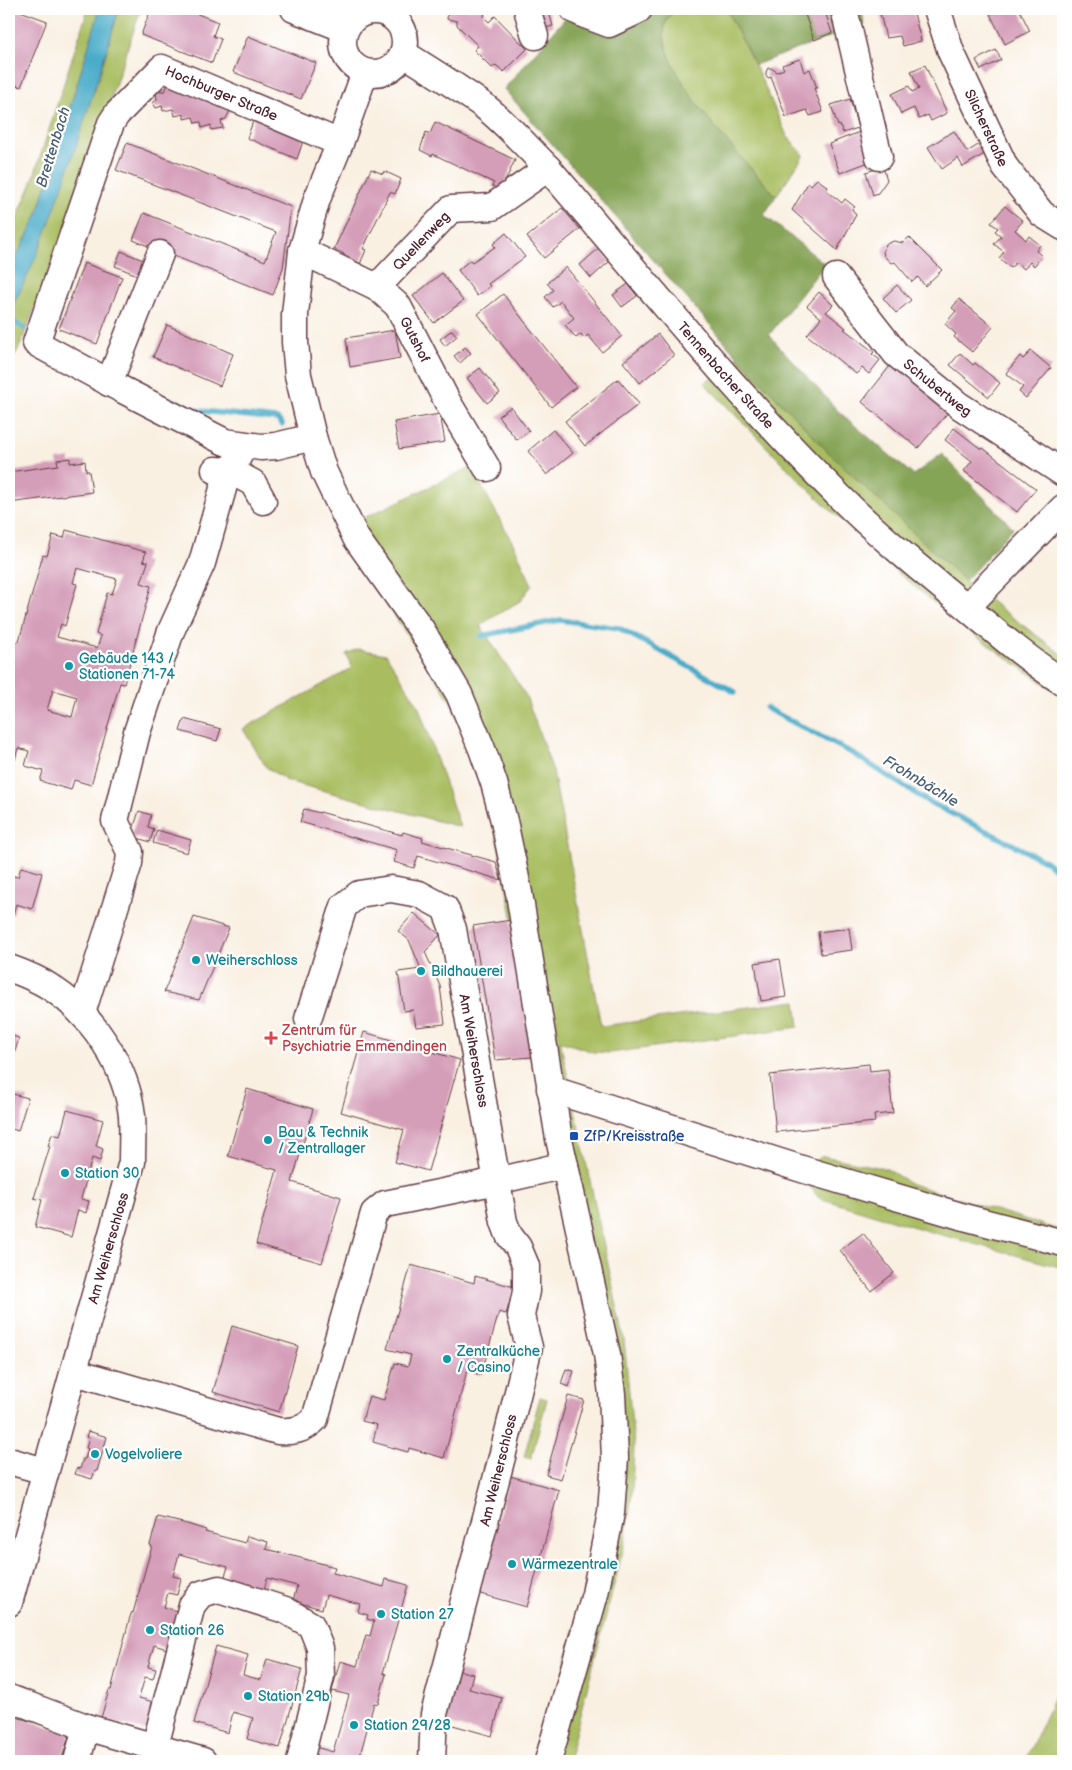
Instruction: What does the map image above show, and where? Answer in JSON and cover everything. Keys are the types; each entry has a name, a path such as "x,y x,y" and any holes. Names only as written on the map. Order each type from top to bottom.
{"street":[{"path":"294,9 345,29"},
{"path":"527,9 534,36"},
{"path":"573,9 609,24 637,12 639,9"},
{"path":"844,9 878,157"},
{"name":"Silcherstraße","path":"937,9 951,52 1005,167 1042,214 1063,227"},
{"path":"384,10 401,27 405,40 403,53 397,63 387,70 376,73 365,72 354,66 345,54 343,41 345,29 352,20 361,14 384,10"},
{"name":"Tennenbacher Straße","path":"403,53 486,107 524,142 720,371 840,498 967,607 1050,674 1063,682"},
{"name":"Hochburger Straße","path":"109,383 36,343 95,168 111,123 117,114 162,68 340,143"},
{"path":"365,72 340,143 317,199 302,251 295,314 298,375 313,437 324,472 356,538 421,629 459,694 494,783 519,894 550,1089 606,1354 615,1428 611,1513 595,1594 548,1761"},
{"name":"Quellenweg","path":"377,287 451,210 492,207 548,168"},
{"name":"Gutshof","path":"302,251 377,287 398,306 447,401 487,468"},
{"path":"160,254 109,383 218,439 261,448 313,437"},
{"name":"Schubertweg","path":"836,277 896,354 960,406 1063,473"},
{"path":"82,1013 129,863 130,852 116,821 137,732 171,631 202,563 224,485 222,470 244,445"},
{"path":"222,470 253,483 263,501"},
{"path":"967,607 1063,508"},
{"name":"Am Weiherschloss","path":"308,1019 344,906 359,894 391,889 419,894 445,908 453,929 504,1222 526,1266 526,1291 521,1316 528,1347 465,1617 434,1714 432,1761"},
{"name":"Am Weiherschloss","path":"9,968 50,988 82,1013 101,1037 119,1068 132,1116 132,1162 9,1604"},
{"path":"550,1089 805,1170 1063,1243"},
{"path":"75,1372 278,1431 298,1430 308,1426 315,1419 345,1302 381,1195 497,1181 565,1165"},
{"path":"9,1461 45,1471"},
{"path":"154,1746 192,1605 201,1594 219,1588 285,1610 311,1625 320,1648 321,1676 300,1761"},
{"path":"9,1698 86,1727 203,1761"},
{"path":"77,1761 86,1727"}],"green space":[{"path":"88,9 100,9 37,216 9,272 9,236 31,185"},
{"path":"119,9 141,9 73,209 20,346 9,366 9,312 19,293 99,77"},
{"path":"640,9 675,9 665,25 666,44 674,66 688,91 725,140 776,196 764,215 825,264 769,335 839,412 913,475 942,454 1013,528 965,581 832,456 738,357 504,89 572,10 584,18"},
{"path":"675,9 726,9 755,65 787,136 804,155 776,196 725,140 706,116 674,67 666,44 665,25"},
{"path":"726,9 862,9 864,24 755,65"},
{"path":"738,357 832,456 965,581 1063,655 1063,697 963,627 890,566 800,481 704,383"},
{"path":"471,467 514,545 532,585 520,601 480,625 526,696 553,771 601,1026 796,1001 799,1027 610,1053 593,1052 560,1041 624,1339 634,1446 632,1493 624,1546 568,1761 541,1761 609,1495 607,1392 490,804 450,700 347,544 342,532 368,516"},
{"path":"358,649 386,654 418,705 460,827 287,781 266,767 243,729 352,668 346,654"},
{"path":"823,1156 887,1169 911,1184 1063,1231 1063,1268 931,1232 819,1198 798,1172"},
{"path":"540,1397 547,1399 531,1459 524,1457"},
{"path":"1063,1678 1063,1761 1025,1761"}],"water":[{"path":"100,9 119,9 84,123 51,219 28,275 9,312 9,272 37,216"}],"building":[{"path":"15,9 47,21 21,87 9,82 9,21"},
{"path":"151,9 185,9 218,22 213,36 221,39 212,63 141,35"},
{"path":"448,9 485,9 484,17 489,22 495,16 527,49 504,72 496,65 492,68 474,50 478,46 457,25 457,21 447,19"},
{"path":"538,9 548,9 553,26 541,29"},
{"path":"803,9 824,9 832,33 814,40"},
{"path":"879,9 913,9 921,41 903,46 900,36 886,38"},
{"path":"1000,9 1019,9 1030,31 1005,44 990,14"},
{"path":"248,36 316,63 301,99 233,72"},
{"path":"996,50 1001,60 981,70 976,60"},
{"path":"800,59 804,72 810,69 817,88 814,88 823,112 810,116 807,110 786,117 771,77 766,76 766,72 768,68 771,68 777,72 784,69 782,65"},
{"path":"925,65 947,113 931,121 928,115 919,119 914,108 901,114 892,94 909,86 912,92 919,89 911,71"},
{"path":"170,79 233,104 226,119 221,121 223,128 211,130 211,125 202,128 201,122 195,123 193,117 184,119 184,114 175,116 173,109 163,111 162,106 156,108 153,103 157,99 156,91 165,91"},
{"path":"850,99 858,128 843,133 840,125 838,126 831,105"},
{"path":"255,116 305,135 297,159 247,138"},
{"path":"435,122 515,160 501,190 492,186 494,183 433,154 432,156 420,150 426,132 430,134"},
{"path":"862,131 874,160 840,173 829,144"},
{"path":"954,131 967,152 983,142 989,151 963,167 958,158 942,169 928,147"},
{"path":"127,143 291,207 283,268 273,295 133,240 144,213 265,261 276,232 116,170"},
{"path":"883,167 887,180 878,193 873,195 866,172"},
{"path":"371,169 383,174 384,171 401,179 395,194 390,192 363,249 366,250 360,264 334,249"},
{"path":"817,179 828,187 826,190 842,203 845,199 855,207 852,209 856,215 837,250 792,210 808,183 811,185"},
{"path":"1005,206 1023,221 1015,230 1026,240 1029,236 1040,245 1036,251 1042,256 1034,266 1030,262 1024,269 1016,262 1011,268 999,258 1004,252 994,244 1001,236 995,231 998,228 991,223"},
{"path":"562,208 580,229 544,258 527,237"},
{"path":"506,233 525,257 488,284 490,286 477,296 458,270 470,260 472,262 495,247 493,244"},
{"path":"909,237 942,270 925,286 918,277 912,282 895,262 891,263 884,256 883,251 886,244 894,241 903,243"},
{"path":"599,248 610,261 591,278 580,265"},
{"path":"121,251 148,262 142,277 115,266"},
{"path":"84,263 122,277 97,344 59,329"},
{"path":"566,267 622,336 602,352 588,335 584,338 581,334 576,338 565,325 574,318 561,301 553,307 545,297 553,290 547,283"},
{"path":"442,273 463,301 434,323 413,296"},
{"path":"628,284 637,296 622,307 613,295"},
{"path":"897,285 911,300 896,313 883,298"},
{"path":"819,292 833,305 826,312 846,328 844,329 874,352 872,354 880,360 869,374 862,368 856,374 807,335 821,318 807,306"},
{"path":"503,294 576,387 551,407 478,314"},
{"path":"959,299 993,327 972,352 954,337 956,334 945,324 956,311 952,308"},
{"path":"167,325 233,354 220,386 153,357"},
{"path":"395,330 400,358 350,367 346,338"},
{"path":"452,330 457,336 445,346 440,339"},
{"path":"658,334 674,355 640,383 623,362"},
{"path":"465,347 471,353 460,363 454,356"},
{"path":"1031,351 1051,368 1026,398 1019,392 1023,387 1006,373 1020,356 1023,359"},
{"path":"960,353 973,365 975,363 1000,383 989,397 950,365"},
{"path":"893,362 950,410 918,448 862,402"},
{"path":"480,368 500,393 487,403 467,378"},
{"path":"618,379 639,404 585,446 565,421"},
{"path":"511,407 529,431 517,440 498,416"},
{"path":"440,414 445,442 399,449 394,422"},
{"path":"954,428 1036,489 1017,512 964,471 972,461 945,440"},
{"path":"553,430 573,453 547,475 528,451"},
{"path":"70,458 70,463 85,461 86,471 89,471 92,492 9,503 9,472 58,465 57,460"},
{"name":"Gebäude 143 / Stationen 71-74","path":"66,530 146,552 143,561 148,562 141,583 151,586 124,684 120,683 91,785 74,780 71,790 40,781 43,771 25,766 29,751 18,748 14,763 9,761 9,647 19,641 43,555 47,556 53,535 64,538","holes":["77,568 117,579 112,594 107,593 96,634 101,636 97,648 57,637 61,624 65,626 77,584 73,583","53,690 77,697 72,717 47,710"]},
{"path":"184,719 221,729 217,741 180,731"},
{"path":"304,809 402,835 403,832 423,838 422,841 496,862 501,880 418,856 414,868 394,862 397,850 300,822"},
{"path":"139,811 151,815 148,827 154,829 150,842 131,836"},
{"path":"157,830 191,840 187,853 153,843"},
{"path":"21,867 42,873 32,909 16,904 13,915 9,913 9,875 18,877"},
{"name":"Bildhauerei","path":"414,913 440,935 425,952 440,986 445,1024 416,1027 413,1010 404,1011 398,972 421,969 409,940 398,931"},
{"name":"Weiherschloss","path":"194,917 229,928 199,1000 164,992"},
{"path":"511,920 532,1057 495,1060 473,926"},
{"path":"849,928 852,950 821,954 818,932"},
{"path":"780,959 786,997 761,1001 755,963"},
{"path":"364,1032 460,1060 428,1171 395,1162 404,1130 341,1112"},
{"path":"9,1035 19,1038 9,1072"},
{"path":"869,1064 870,1071 888,1069 893,1113 874,1115 875,1122 776,1132 770,1075"},
{"path":"247,1089 313,1109 292,1182 341,1197 322,1263 256,1244 277,1170 228,1156"},
{"path":"9,1093 28,1098 18,1131 9,1128"},
{"name":"Station 30","path":"67,1110 103,1120 96,1146 103,1149 100,1161 92,1158 81,1199 89,1201 86,1213 78,1210 71,1237 35,1227 42,1200 34,1198 52,1134 60,1136"},
{"path":"863,1233 894,1273 871,1291 840,1250"},
{"name":"Zentralküche / Casino","path":"411,1265 474,1283 475,1276 514,1287 506,1314 499,1312 481,1375 467,1371 444,1458 409,1448 408,1452 373,1442 377,1425 362,1421 369,1396 384,1400 395,1363 408,1366 411,1355 387,1349"},
{"path":"232,1326 298,1346 279,1412 213,1392"},
{"path":"566,1369 574,1371 569,1387 561,1384"},
{"path":"568,1396 584,1400 561,1479 546,1475"},
{"name":"Vogelvoliere","path":"88,1431 107,1437 97,1471 95,1471 92,1479 75,1474 77,1468 80,1469 83,1459 85,1459 88,1449 86,1448 89,1438 86,1437"},
{"name":"Wärmezentrale","path":"510,1476 559,1490 527,1607 477,1593"},
{"path":"158,1517 187,1524 206,1530 205,1532 245,1543 247,1536 268,1542 266,1549 335,1567 333,1573 384,1587 386,1579 408,1585 383,1673 386,1674 378,1704 374,1703 359,1759 363,1761 312,1761 315,1747 333,1752 349,1695 332,1691 340,1661 357,1666 366,1635 370,1636 374,1621 367,1619 368,1615 358,1612 360,1604 326,1595 322,1609 293,1601 297,1586 267,1578 264,1590 224,1579 228,1567 179,1554 173,1576 181,1578 177,1595 168,1593 164,1607 177,1611 167,1649 154,1645 148,1667 156,1669 153,1679 145,1677 139,1698 157,1703 149,1732 101,1718 109,1690 111,1690 130,1617 133,1613 152,1546 150,1545"},
{"name":"Station 29b","path":"216,1646 248,1655 243,1675 261,1680 267,1659 302,1669 280,1748 247,1739 253,1718 233,1712 228,1733 194,1723"},
{"path":"456,1670 473,1674 469,1689 502,1698 492,1736 442,1722"},
{"path":"9,1711 17,1713 16,1717 70,1733 61,1761 9,1761"}],"waterway":[{"name":"Frohnbächle","path":"9,319 24,328"},
{"name":"Frohnbächle","path":"171,400 193,410 277,419 282,424"},
{"name":"Frohnbächle","path":"481,636 560,620 619,628 735,692"},
{"name":"Frohnbächle","path":"766,708 852,753 927,801 1045,861 1063,875"}],"place":[{"name":"Gebäude 143 / Stationen 71-74","path":"69,666"},
{"name":"Weiherschloss","path":"196,960"},
{"name":"Bildhauerei","path":"421,971"},
{"name":"Zentrum für Psychiatrie Emmendingen","path":"271,1038"},
{"name":"ZfP/Kreisstraße","path":"574,1136"},
{"name":"Bau & Technik / Zentrallager","path":"268,1140"},
{"name":"Station 30","path":"65,1173"},
{"name":"Zentralküche / Casino","path":"447,1359"},
{"name":"Vogelvoliere","path":"95,1454"},
{"name":"Wärmezentrale","path":"512,1564"},
{"name":"Station 27","path":"381,1614"},
{"name":"Station 26","path":"150,1630"},
{"name":"Station 29b","path":"248,1696"},
{"name":"Station 29/28","path":"354,1725"}],"water label":[{"name":"Brettenbach","path":"53,147"}]}
